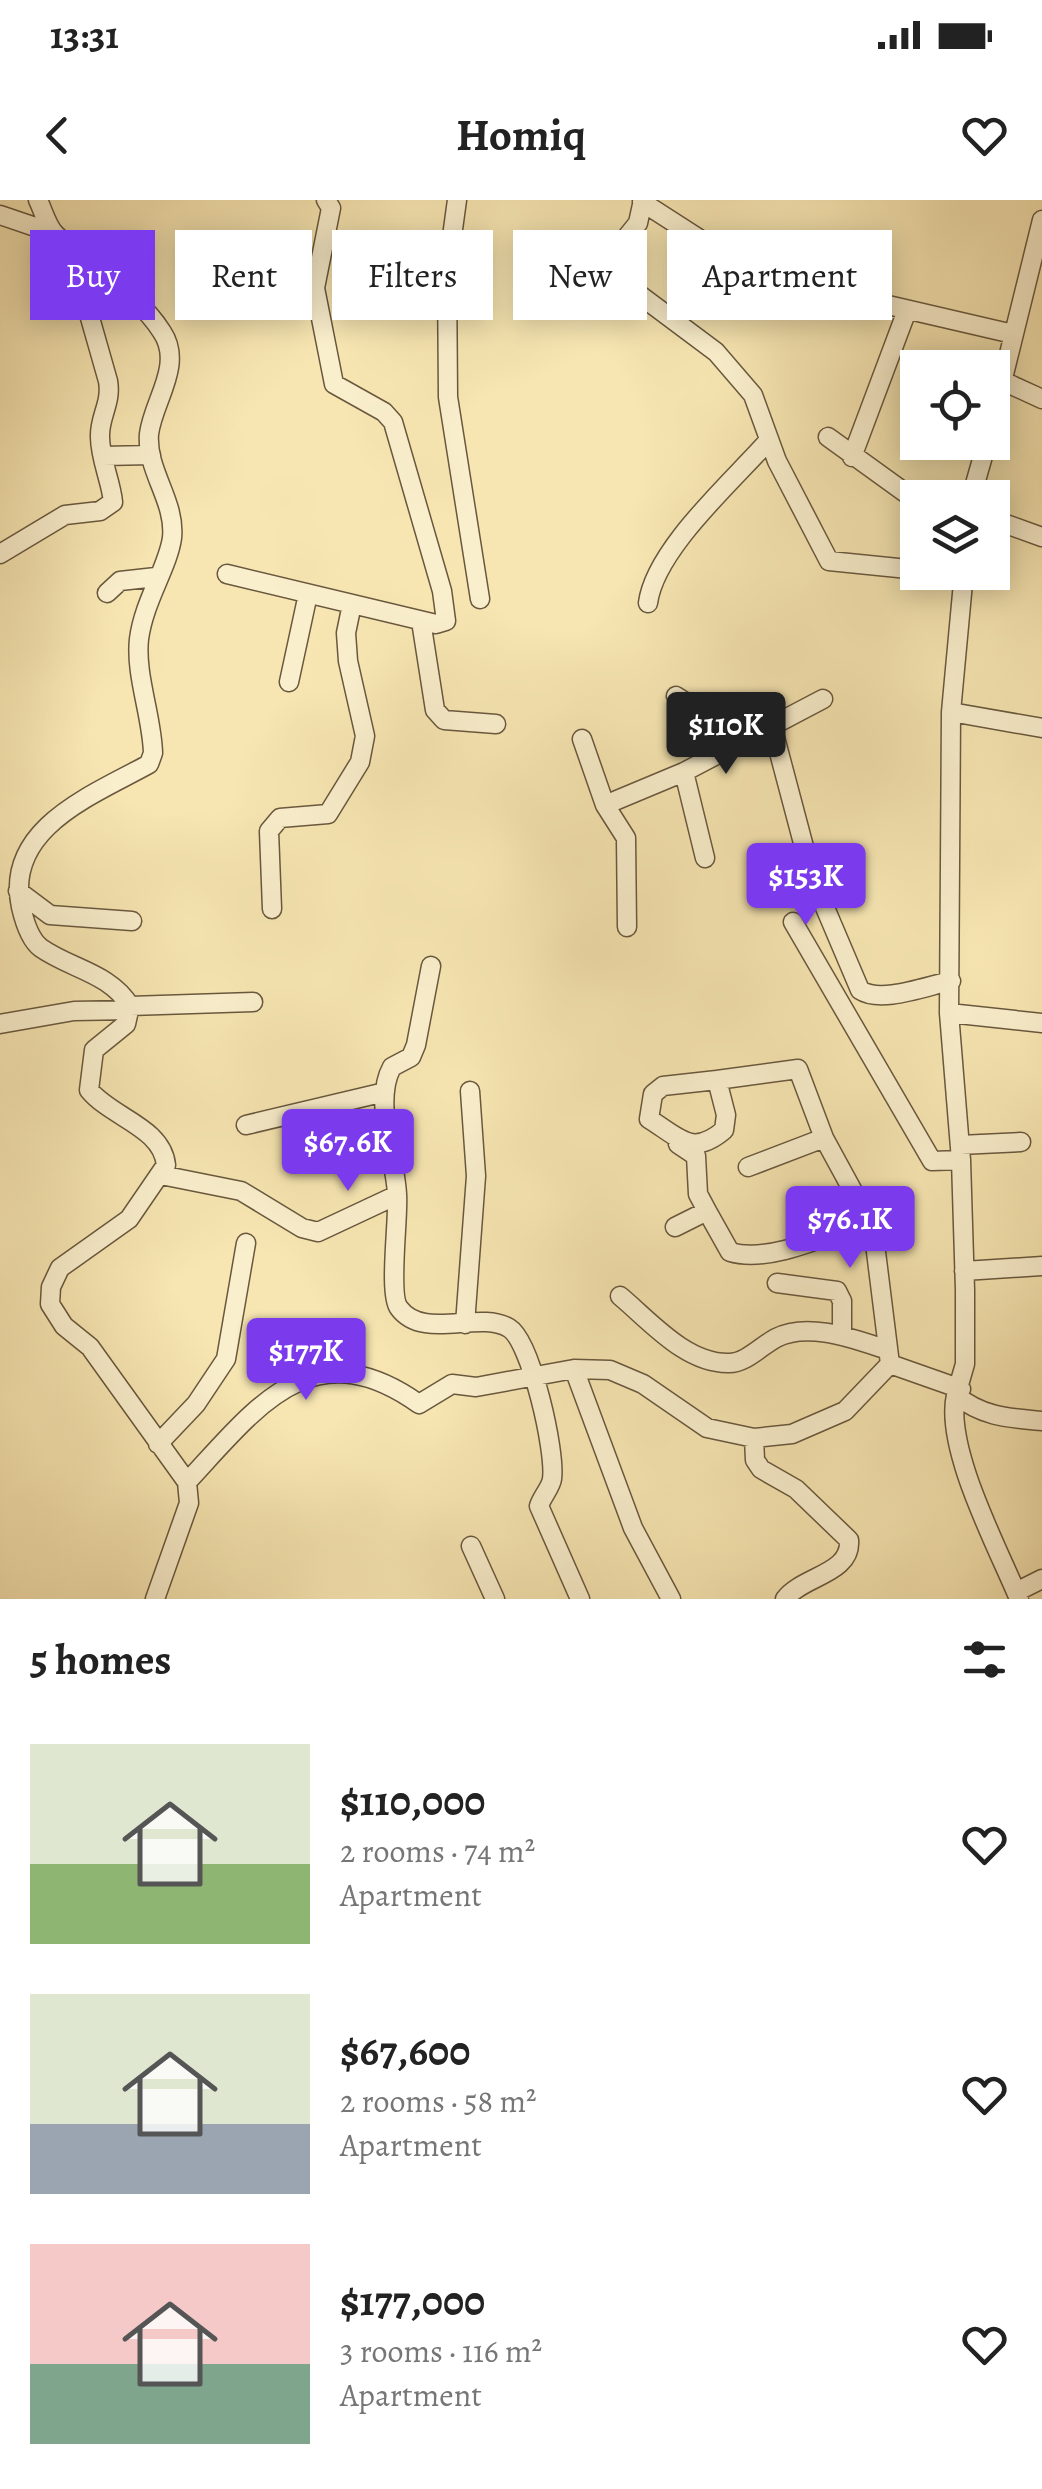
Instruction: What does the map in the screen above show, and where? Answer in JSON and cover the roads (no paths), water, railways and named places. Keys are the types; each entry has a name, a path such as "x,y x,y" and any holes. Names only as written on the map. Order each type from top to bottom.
{"street":[{"path":"38,200 56,230"},
{"path":"228,574 421,621 446,621 393,422 384,412 334,384 316,288 331,208 326,200"},
{"path":"457,200 447,273 448,397 480,599"},
{"path":"900,568 829,562 769,440 753,395 716,352 610,272 613,254 638,223 643,201 754,274 1013,334"},
{"path":"0,216 39,230"},
{"path":"1010,352 1042,220"},
{"path":"852,457 906,312"},
{"path":"0,554 65,515 110,508 113,496 100,428 111,398 88,320"},
{"path":"151,320 169,348 169,370 150,433 150,455 168,504 172,538 145,602 138,644 152,739 149,764 51,820 34,840 19,870 18,891 24,920 38,946 121,991 130,1008 126,1024 94,1050 89,1090 103,1107 148,1132 164,1149 166,1166 129,1219 60,1268 50,1304 64,1326 90,1347 187,1482 189,1504 155,1599"},
{"path":"1010,384 1042,398"},
{"path":"828,436 900,490"},
{"path":"648,603 650,587 664,564 769,440"},
{"path":"103,456 150,455"},
{"path":"1010,526 1042,537"},
{"path":"107,593 120,581 156,577"},
{"path":"962,590 951,712 948,1013 960,1152 965,1364 952,1413 963,1459 1017,1595 1042,1579"},
{"path":"289,682 308,594"},
{"path":"272,909 269,830 280,818 328,814 360,762 364,716 348,661 346,634 352,604"},
{"path":"421,621 435,710 444,720 496,724"},
{"path":"676,696 701,712 725,750"},
{"path":"605,805 684,772 823,698"},
{"path":"951,712 1042,728"},
{"path":"772,726 812,877 860,990 868,996 951,981"},
{"path":"582,739 605,805 626,838 627,927"},
{"path":"684,772 705,858"},
{"path":"18,891 50,915 132,920"},
{"path":"792,922 929,1157 936,1163 960,1152 1021,1142"},
{"path":"432,966 416,1045 411,1057 392,1066 385,1092 397,1194 394,1299 398,1308 421,1322 510,1328 537,1376 552,1480 539,1506 580,1599"},
{"path":"0,1024 74,1011 253,1002"},
{"path":"948,1013 1042,1024"},
{"path":"187,1482 264,1399 308,1378 359,1375 382,1381 419,1404 452,1384 476,1387 574,1369 610,1370 643,1384 707,1428 754,1438 792,1434 844,1411 889,1357 868,1221 824,1138 798,1069 663,1086 653,1094 649,1118 690,1144 711,1141 724,1130 726,1115 717,1080"},
{"path":"246,1125 385,1092"},
{"path":"465,1324 476,1176 470,1092"},
{"path":"652,1130 696,1156 698,1194 730,1252 740,1255 792,1246 868,1221"},
{"path":"748,1167 824,1138"},
{"path":"161,1175 241,1191 302,1228 318,1232 397,1194"},
{"path":"675,1227 707,1211"},
{"path":"158,1444 196,1404 226,1359 246,1243"},
{"path":"964,1271 1042,1266"},
{"path":"776,1283 838,1291 842,1301 842,1336"},
{"path":"620,1296 682,1349 726,1364 739,1362 786,1334 842,1336 958,1392 972,1409 997,1417 1042,1421"},
{"path":"574,1369 633,1528 670,1599"},
{"path":"754,1438 755,1460 761,1470 796,1488 849,1540 846,1557 829,1572 794,1587 785,1599"},
{"path":"471,1546 495,1599"}]}
